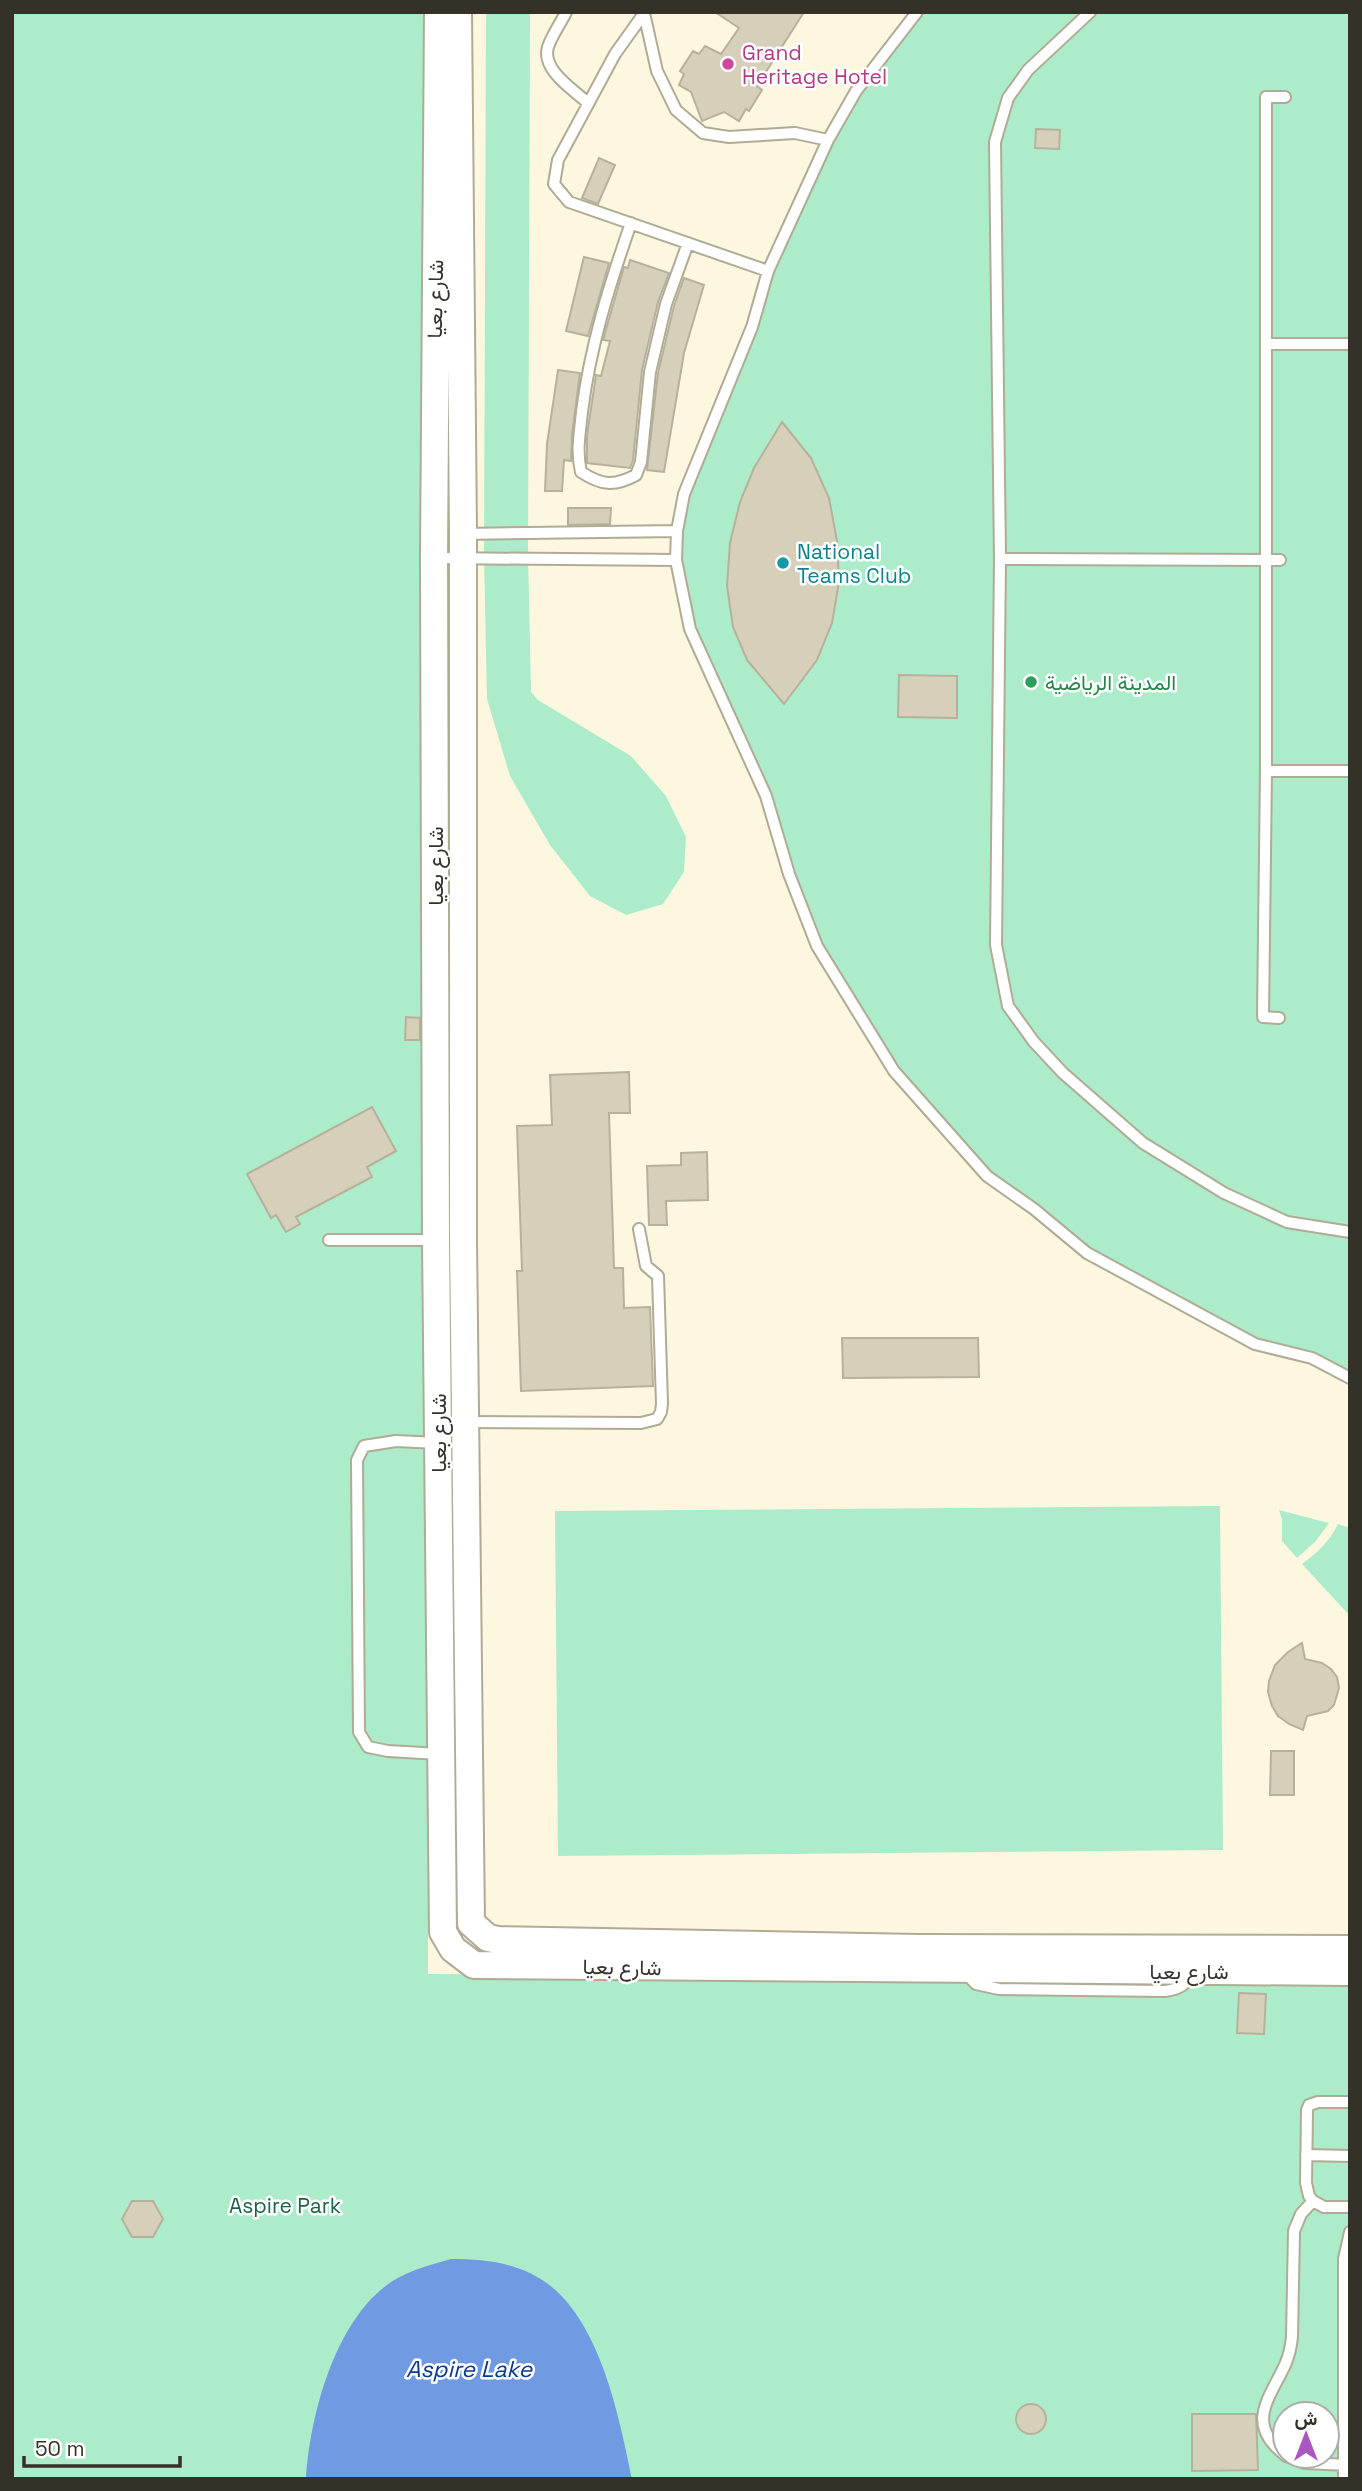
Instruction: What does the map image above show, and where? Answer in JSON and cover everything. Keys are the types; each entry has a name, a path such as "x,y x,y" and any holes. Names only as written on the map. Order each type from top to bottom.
{"street":[{"name":"شارع بعيا","path":"438,12 448,225 449,542 466,1422 454,1755 443,1932 453,1950 474,1965 1350,1972"},
{"name":"شارع بعيا","path":"448,225 458,12"},
{"name":"شارع بعيا","path":"449,542 436,1240 438,1433 454,1755 471,1923 488,1938 918,1948 1350,1949"},
{"path":"436,1240 463,1240"},
{"path":"438,1433 466,1422"}],"lane":[{"path":"566,12 547,48 548,60 552,71 588,103"},
{"path":"917,12 856,91 828,140 768,271 752,327 684,494 677,531 676,559 690,629 766,796 789,874 817,946 894,1071 988,1176 1034,1209 1087,1254 1255,1344 1312,1358 1350,1378"},
{"path":"1090,12 1028,70 1008,98 995,142 1000,559 996,945 1008,1006 1034,1042 1063,1073 1143,1143 1224,1193 1287,1222 1350,1232"},
{"path":"645,13 615,54 588,103 558,160 554,184 569,202 768,271"},
{"path":"645,13 657,71 676,110 703,133 729,136 795,134 828,140"},
{"path":"1279,1018 1264,1017 1266,97 1285,97"},
{"path":"631,223 608,289 587,369 577,455 580,472 595,482 620,483 636,475 650,372 666,304 688,243"},
{"path":"1266,344 1350,344"},
{"path":"449,542 677,531"},
{"path":"449,542 676,559"},
{"path":"1000,559 1280,560"},
{"path":"1266,771 1350,771"},
{"path":"466,1422 641,1423 657,1419 662,1412 658,1276 646,1266 639,1228"},
{"path":"329,1240 436,1240"},
{"path":"438,1433 364,1446 357,1460 359,1732 368,1747 388,1751 454,1755"},
{"path":"1350,2102 1318,2102 1310,2105 1307,2110 1306,2155 1307,2190 1313,2201 1324,2207 1350,2207"},
{"path":"1306,2155 1350,2156"},
{"path":"1271,2441 1264,2425 1264,2405 1290,2352 1294,2231 1301,2214 1313,2201"},
{"path":"1344,2479 1347,2465 1350,2232"}],"green space":[{"name":"Aspire Park","path":"12,12 428,12 428,1974 1350,1980 1350,2479 12,2479"},
{"path":"486,12 530,12 528,556 531,692 538,700 631,756 666,796 686,837 684,872 663,904 626,915 590,896 550,845 510,776 487,699 484,557"},
{"name":"المدينة الرياضية","path":"917,12 1350,12 1350,1378 1312,1358 1255,1344 1087,1253 987,1176 894,1071 817,946 766,796 690,629 676,560 684,494 768,271 828,140"},
{"path":"1220,1506 1223,1850 558,1856 555,1511"},
{"path":"1279,1510 1329,1523 1315,1542 1297,1558 1282,1541"},
{"path":"1338,1524 1350,1528 1350,1616 1302,1564 1323,1546"}],"water":[{"name":"Aspire Lake","path":"451,2259 485,2261 518,2268 539,2278 560,2294 577,2315 603,2368 613,2397 632,2479 306,2479 320,2399 329,2371 355,2320 371,2299 391,2282 413,2271"}],"building":[{"name":"Grand Heritage Hotel","path":"715,12 804,12 757,86 762,90 739,121 724,112 702,121 691,92 679,85 684,74 680,71 693,51 699,54 705,46 721,54 739,28"},
{"path":"1036,129 1060,130 1059,149 1035,148"},
{"path":"599,158 615,165 598,204 582,198"},
{"path":"584,257 609,263 588,336 566,331"},
{"path":"630,260 669,273 658,302 642,370 630,468 587,463 587,435 596,375 601,376 610,341 603,340 624,267 628,268"},
{"path":"684,278 704,285 684,353 664,472 647,470 658,373 674,306"},
{"path":"558,370 580,373 571,461 564,460 562,491 545,491 547,444"},
{"name":"National Teams Club","path":"782,422 811,458 829,498 837,541 839,582 832,623 817,660 784,704 747,660 733,627 727,586 730,543 740,502 754,468"},
{"path":"568,508 611,508 610,524 568,525"},
{"path":"899,675 957,676 957,718 898,717"},
{"path":"406,1017 420,1018 420,1040 405,1040"},
{"path":"629,1072 630,1113 609,1113 614,1268 623,1268 624,1308 650,1307 653,1386 521,1391 517,1271 522,1271 517,1126 552,1125 550,1075"},
{"path":"372,1107 396,1151 367,1167 372,1177 296,1217 300,1224 286,1232 276,1215 271,1218 247,1174"},
{"path":"707,1152 708,1200 666,1201 667,1225 649,1225 647,1166 681,1165 681,1153"},
{"path":"842,1338 978,1338 979,1377 843,1378"},
{"path":"1302,1643 1305,1659 1322,1663 1331,1669 1337,1677 1339,1688 1334,1705 1328,1711 1307,1716 1303,1730 1278,1716 1268,1692 1275,1665"},
{"path":"1271,1751 1294,1751 1294,1795 1270,1795"},
{"path":"1239,1993 1266,1994 1264,2034 1237,2033"},
{"path":"132,2201 153,2201 163,2219 153,2237 132,2237 122,2219"},
{"path":"1031,2404 1037,2405 1045,2413 1045,2425 1037,2433 1031,2434 1025,2433 1017,2425 1016,2419 1017,2413 1025,2405"},
{"path":"1192,2414 1256,2414 1258,2470 1192,2471"}],"place":[{"name":"Grand Heritage Hotel","path":"728,64"},
{"name":"National Teams Club","path":"783,563"},
{"name":"المدينة الرياضية","path":"1031,682"}]}
